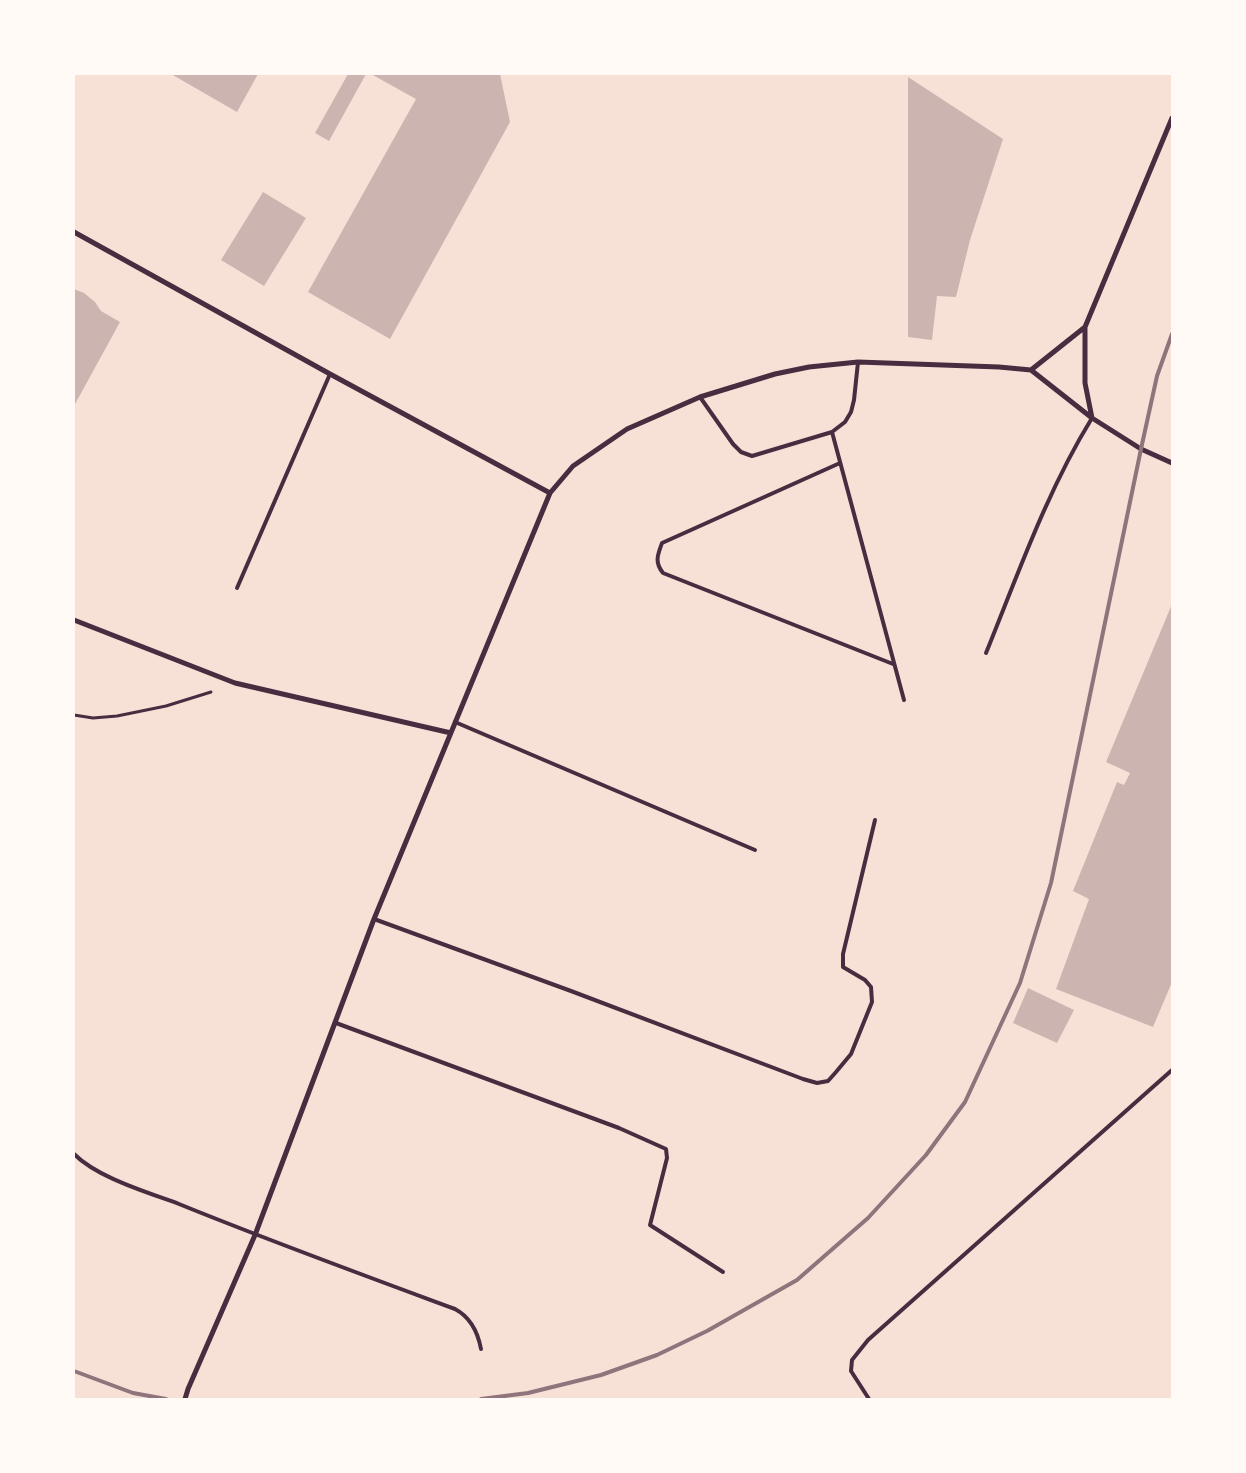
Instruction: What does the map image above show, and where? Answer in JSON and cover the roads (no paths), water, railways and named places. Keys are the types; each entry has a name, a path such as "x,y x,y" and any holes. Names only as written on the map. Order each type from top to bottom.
{"street":[{"path":"1092,418 1085,382 1084,326 1172,118"},
{"path":"74,232 550,493"},
{"path":"1031,370 1084,326"},
{"path":"185,1399 188,1388 255,1235 374,919 550,493 573,466 627,429 700,398 775,374 858,362 999,367 1031,370 1092,418 1141,449 1172,463"},
{"path":"74,620 235,683 451,733"}],"lane":[{"path":"700,398 733,444 741,452 752,456 832,432 845,422 851,412 854,400 858,362"},
{"path":"237,588 330,374"},
{"path":"986,653 1030,542 1074,448 1092,418"},
{"path":"832,432 904,700"},
{"path":"840,463 662,543 657,557 658,567 663,572 893,664"},
{"path":"455,722 755,850"},
{"path":"374,919 803,1079 817,1082 828,1081 851,1054 872,1002 871,988 865,980 843,967 843,954 875,820"},
{"path":"336,1023 619,1128 666,1149 667,1158 650,1225 723,1272"},
{"path":"869,1399 852,1371 852,1360 868,1340 1172,1070"},
{"path":"74,1154 104,1174 255,1235 462,1313 468,1319 479,1339 481,1349"}],"railway":[{"path":"481,1399 528,1393 601,1375 657,1355 707,1331 797,1280 868,1218 926,1155 965,1102 1020,983 1051,883 1157,376 1172,334"},
{"path":"74,1371 133,1393 166,1399"}]}
